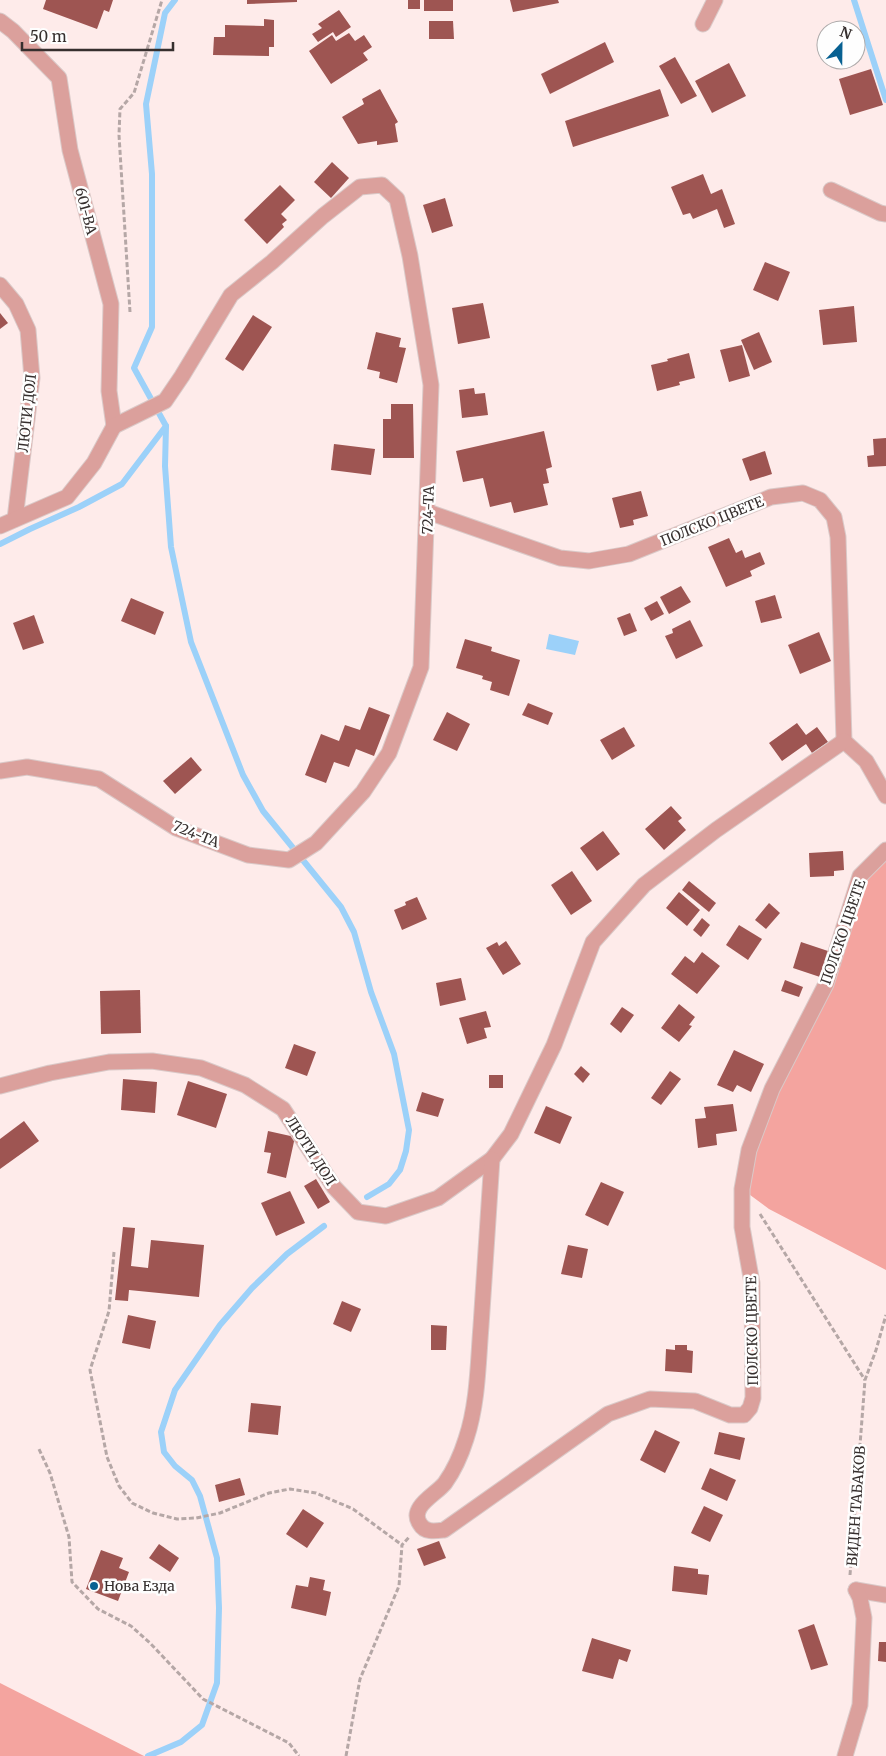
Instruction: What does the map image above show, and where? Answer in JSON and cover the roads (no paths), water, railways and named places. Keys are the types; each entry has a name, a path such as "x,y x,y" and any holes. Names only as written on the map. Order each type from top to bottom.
{"street":[{"path":"703,24 715,0"},
{"name":"601-ВА","path":"0,21 13,31 59,78 70,150 111,304 109,391 114,426"},
{"name":"724-ТА","path":"0,771 27,767 99,779 176,828 248,855 289,860 316,844 363,792 389,753 422,667 431,385 410,256 397,199 382,185 360,187 323,216 272,262 231,295 165,401 114,426"},
{"path":"831,190 880,214 886,214"},
{"name":"ЛЮТИ ДОЛ","path":"0,285 16,304 28,330 32,378 15,519"},
{"path":"0,526 67,497 94,463 114,426"},
{"name":"ПОЛСКО ЦВЕТЕ","path":"428,512 560,558 589,561 629,554 772,497 803,493 820,500 834,517 838,537 844,741"},
{"path":"492,1159 511,1134 554,1045 593,942 644,885 716,830 844,741 866,761 886,796"},
{"name":"ПОЛСКО ЦВЕТЕ","path":"492,1159 478,1372 472,1414 467,1437 457,1466 444,1484 422,1505 418,1512 417,1518 420,1524 432,1531 444,1530 608,1414 650,1399 695,1401 730,1415 744,1415 750,1408 753,1398 752,1283 742,1227 742,1189 749,1150 772,1089 826,984 860,876 886,850"},
{"name":"ЛЮТИ ДОЛ","path":"0,1086 50,1073 109,1062 152,1061 200,1068 245,1085 283,1108 334,1187 358,1212 386,1216 438,1198 492,1159"},
{"path":"845,1756 860,1705 864,1618 860,1598 856,1590 886,1595"}],"water":[{"path":"549,634 579,641 575,655 546,649"}],"waterway":[{"path":"0,544 79,507 122,484 166,426 134,368 152,327 152,174 146,104 165,13 175,0"},
{"path":"854,0 886,100"},
{"path":"166,426 165,466 171,547 191,642 243,775 263,811 341,907 354,932 371,992 394,1054 409,1130 406,1151 400,1170 389,1184 367,1197"},
{"path":"148,1756 181,1742 202,1725 217,1683 219,1608 217,1558 200,1496 192,1480 175,1466 164,1452 161,1432 175,1390 220,1325 252,1288 287,1254 324,1226"}],"place":[{"name":"Нова Езда","path":"94,1586"}]}
